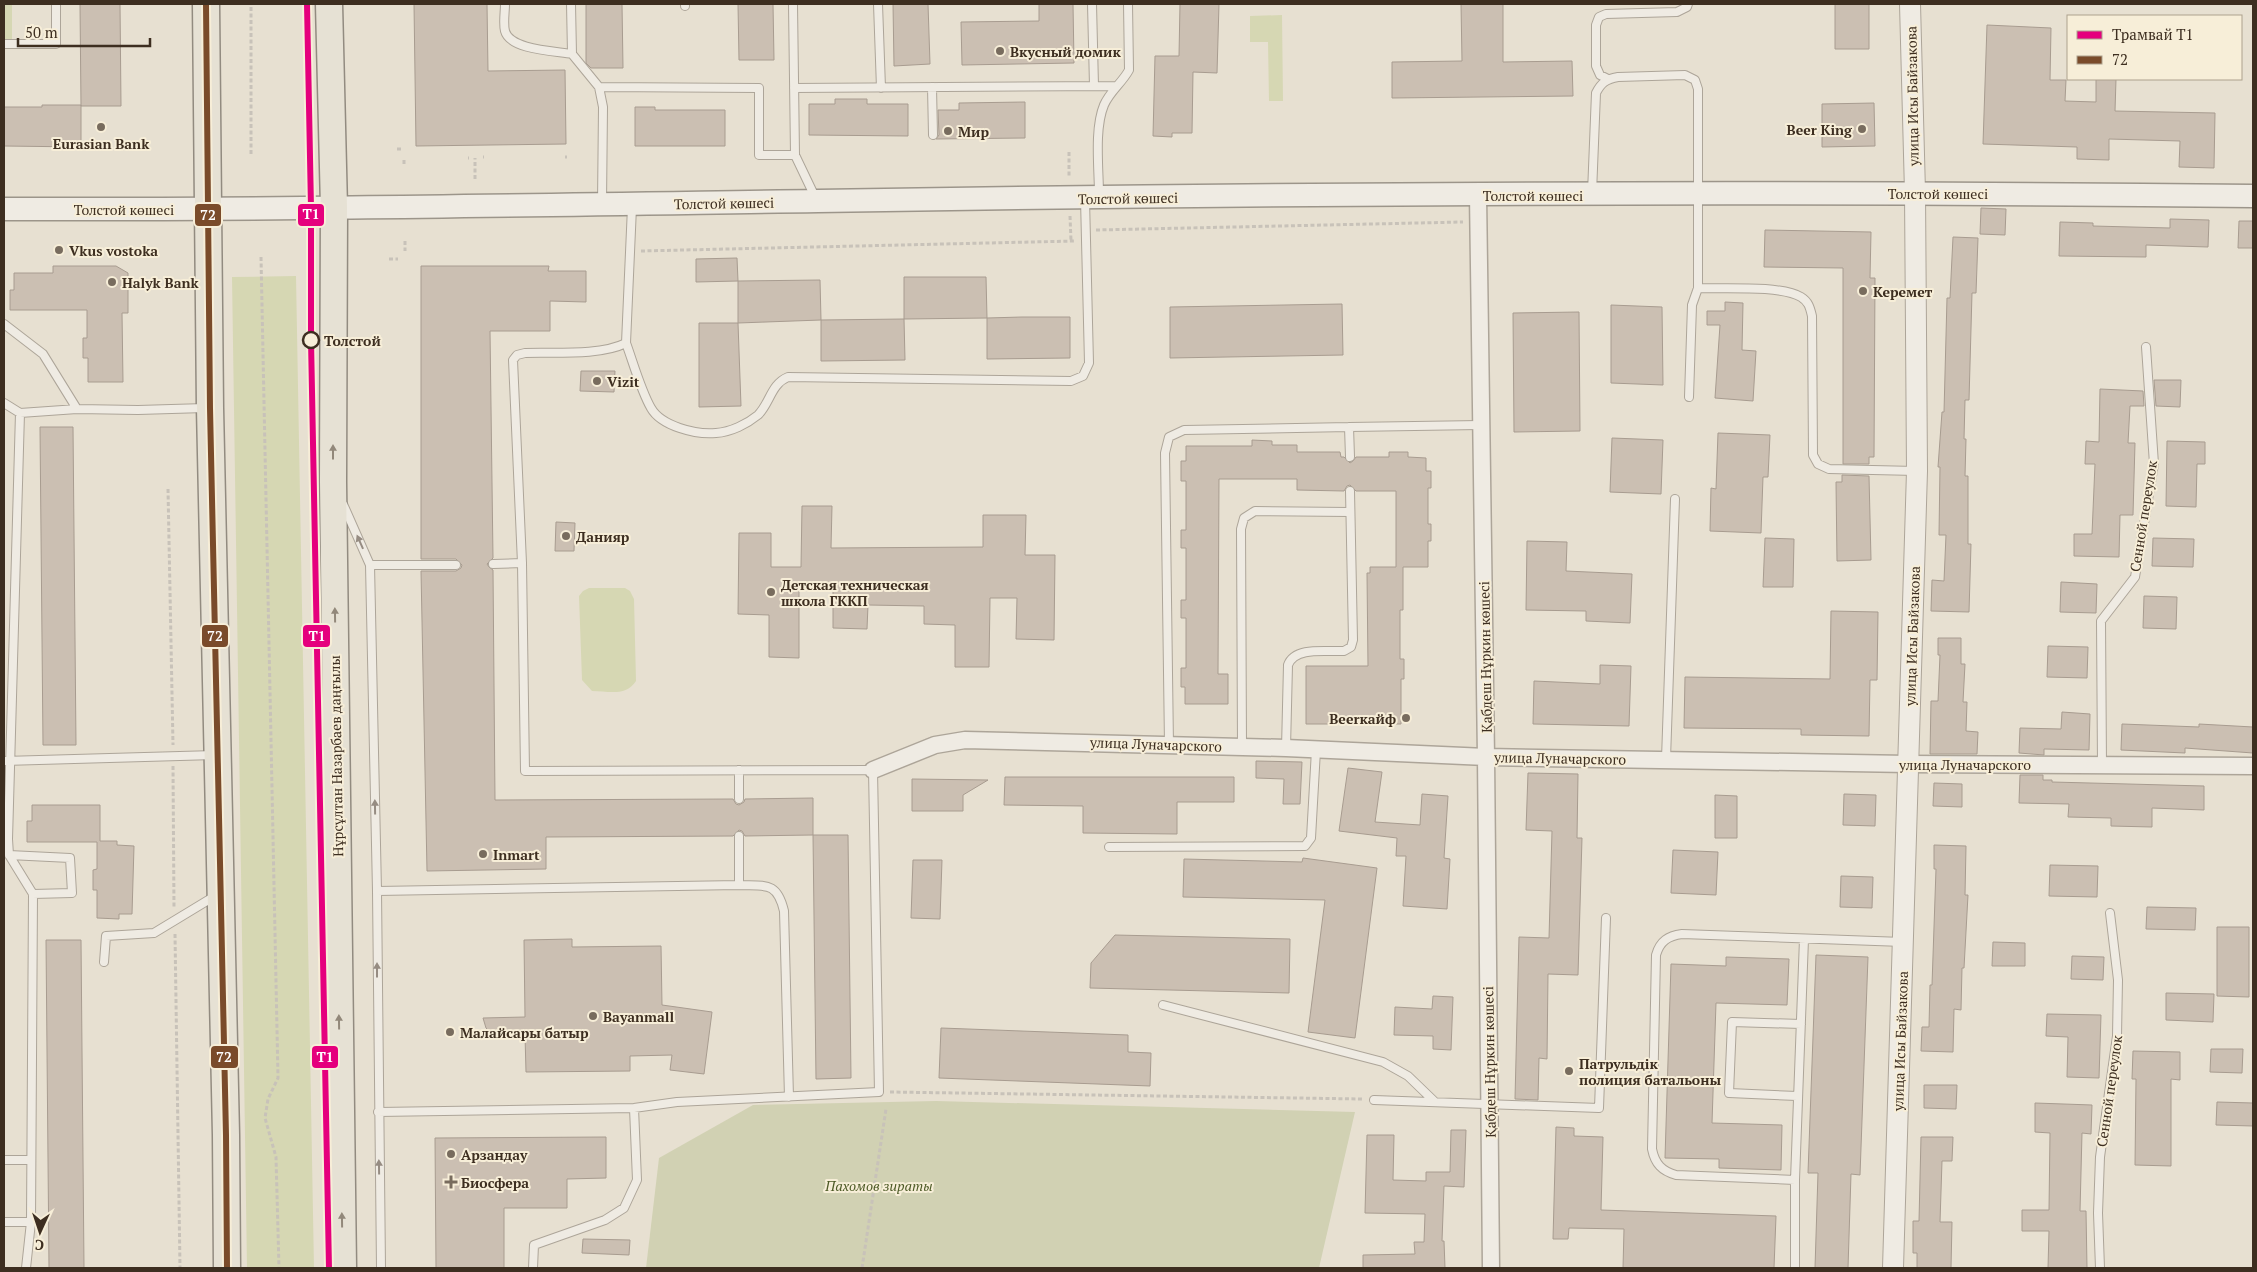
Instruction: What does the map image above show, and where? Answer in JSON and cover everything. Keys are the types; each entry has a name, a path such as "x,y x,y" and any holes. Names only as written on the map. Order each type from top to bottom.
{"main road":[{"path":"206,4 210,408 228,1268"},
{"name":"Нұрсұлтан Назарбаев даңғылы","path":"329,4 334,208 333,482 343,1268"},
{"name":"Толстой көшесі","path":"4,209 602,206 1092,198 1915,192 2253,196"}],"street":[{"name":"улица Исы Байзакова","path":"1893,1268 1917,471 1915,192 1910,4"},
{"name":"Қабдеш Нұркин көшесі","path":"1478,195 1491,1268"},
{"name":"улица Луначарского","path":"873,770 935,745 965,740 1169,744 1486,757 1908,764 2253,766"}],"lane":[{"path":"4,44 56,44 56,4"},
{"path":"505,4 505,32 512,42 524,46 572,54"},
{"path":"571,4 572,54 599,88 603,108 602,206"},
{"path":"793,4 795,155 817,201"},
{"path":"878,4 881,88"},
{"path":"1092,4 1094,86"},
{"path":"632,205 626,343 651,408 663,421 680,428 716,433 742,426 759,414 777,385 788,377 1071,382 1082,376 1089,363 1086,230 1092,198 1100,118 1105,103 1116,86 1124,79 1128,70 1128,4"},
{"path":"1688,4 1687,7 1677,12 1606,14 1599,17 1596,26 1596,66 1600,75 1608,79 1685,75 1695,80 1698,90 1698,288 1692,305 1689,397"},
{"path":"1592,195 1596,94 1600,85 1608,79"},
{"path":"794,88 1116,86"},
{"path":"932,87 932,135"},
{"path":"599,88 759,88 759,155 795,155"},
{"path":"1698,288 1782,291 1801,297 1810,305 1812,316 1813,454 1818,464 1829,469 1917,471"},
{"path":"4,324 43,354 77,409"},
{"path":"378,1112 634,1108 677,1102 879,1092 873,770 525,770 522,563 513,360 517,355 525,352 602,350 616,348 626,343"},
{"name":"Сенной переулок","path":"2102,765 2101,621 2135,578 2154,464 2146,346"},
{"path":"4,403 20,413 77,409 210,408"},
{"path":"20,413 8,761 10,855 33,894 31,1222 26,1268"},
{"path":"1169,744 1165,453 1168,437 1184,430 1480,425"},
{"path":"1349,427 1350,457"},
{"path":"333,482 370,565 377,891 381,1268"},
{"path":"1286,748 1288,665 1291,658 1298,653 1344,651 1350,647 1353,640 1350,491"},
{"path":"1666,759 1675,499"},
{"path":"1242,747 1241,529 1244,518 1255,511 1350,512"},
{"path":"493,564 522,563"},
{"path":"370,565 456,565"},
{"path":"1109,847 1305,846 1311,838 1316,750"},
{"path":"8,761 217,755"},
{"path":"739,770 739,798"},
{"path":"739,836 739,885"},
{"path":"10,855 70,858 72,893 33,894"},
{"path":"377,891 769,886 781,896 784,911 789,1097"},
{"path":"104,962 106,936 154,933 221,893"},
{"name":"Сенной переулок","path":"2100,1268 2098,1213 2100,1157 2117,1036 2118,980 2110,913"},
{"path":"1374,1100 1599,1108 1606,918"},
{"path":"1795,1180 1676,1175 1660,1167 1654,1158 1652,1149 1656,955 1663,940 1682,934 1903,942"},
{"path":"1795,1268 1795,1180 1804,939"},
{"path":"1163,1005 1383,1062 1408,1076 1435,1102"},
{"path":"1798,1096 1729,1094 1732,1022 1800,1024"},
{"path":"533,1268 534,1245 605,1220 624,1208 636,1180 634,1108"},
{"path":"4,1160 31,1160"},
{"path":"4,1222 31,1222"}],"path":[{"path":"251,4 251,154"},
{"path":"397,149 403,148"},
{"path":"475,179 476,158"},
{"path":"1086,230 1478,222"},
{"path":"630,251 1086,240"},
{"path":"405,241 405,251"},
{"path":"261,257 278,1078 268,1098 264,1118 276,1157 279,1268"},
{"path":"389,259 398,259"},
{"path":"168,489 180,1268"},
{"path":"879,1092 1374,1100"},
{"path":"862,1268 886,1109"}],"green space":[{"path":"4,4 12,4 12,40 4,40"},
{"path":"1282,15 1283,101 1269,101 1268,42 1250,42 1250,16"},
{"path":"296,276 314,1268 247,1268 232,277"},
{"path":"589,588 625,588 630,591 634,599 636,681 632,686 622,691 592,691 582,680 579,596"},
{"name":"Пахомов зираты","path":"936,1101 1355,1112 1319,1268 646,1268 659,1158 753,1105"}],"building":[{"path":"80,4 120,4 121,106 81,106"},
{"path":"414,4 487,4 488,71 565,70 566,144 416,146"},
{"path":"586,4 622,4 623,68 591,68 586,63"},
{"path":"738,4 773,4 774,60 739,60"},
{"path":"893,4 928,4 930,64 894,66"},
{"path":"1039,4 1073,4 1074,63 962,65 961,22 1039,21"},
{"path":"1180,4 1219,4 1217,73 1193,72 1192,133 1172,133 1172,137 1153,136 1155,56 1179,56"},
{"path":"1461,4 1503,4 1503,62 1572,61 1573,96 1392,98 1392,62 1462,61"},
{"path":"1835,4 1869,4 1869,49 1835,49"},
{"path":"1987,25 2051,28 2050,80 2066,80 2065,101 2096,102 2096,80 2116,80 2115,111 2215,113 2214,168 2179,167 2180,141 2109,139 2109,160 2077,159 2077,147 1983,144"},
{"path":"835,99 867,99 867,104 908,104 908,136 809,135 809,104 835,104"},
{"path":"1025,102 1025,138 936,139 939,135 938,110 959,110 959,103"},
{"path":"1874,103 1875,146 1822,147 1822,104"},
{"path":"42,105 81,105 81,147 4,146 4,107 42,107"},
{"path":"635,107 655,107 655,110 725,110 725,146 635,146"},
{"path":"1981,208 2006,209 2005,235 1980,234"},
{"path":"2170,219 2209,220 2208,247 2146,245 2146,257 2059,256 2060,222 2093,223 2093,226 2170,228"},
{"path":"2239,221 2253,221 2253,248 2238,248"},
{"path":"1765,230 1871,232 1870,278 1875,278 1874,457 1869,457 1869,464 1843,464 1843,268 1764,267"},
{"path":"1953,237 1978,238 1976,293 1972,293 1969,400 1965,400 1964,439 1966,439 1965,476 1968,476 1968,544 1971,544 1969,612 1931,611 1932,580 1944,581 1946,535 1939,535 1940,467 1938,467 1942,412 1944,412 1947,298 1950,298"},
{"path":"737,258 738,281 696,282 696,259"},
{"path":"53,266 116,266 128,273 128,313 122,313 123,382 88,382 88,358 83,358 83,338 87,338 87,310 10,310 10,290 14,290 14,273 53,273"},
{"path":"421,266 549,266 548,271 586,271 586,302 550,301 550,331 490,331 493,558 487,564 493,570 495,800 733,799 739,805 745,799 813,798 813,835 745,836 739,830 733,836 546,837 546,869 427,871 421,571 456,571 462,565 456,559 421,559"},
{"path":"904,277 986,277 987,318 904,319"},
{"path":"820,280 821,320 738,323 738,281"},
{"path":"1725,302 1743,303 1742,350 1756,351 1753,401 1715,398 1720,325 1707,325 1707,311 1725,311"},
{"path":"1342,304 1343,355 1170,358 1170,307"},
{"path":"1611,305 1662,307 1663,385 1611,383"},
{"path":"1579,312 1580,431 1514,432 1513,313"},
{"path":"1070,317 1070,358 987,359 987,318"},
{"path":"904,319 905,360 821,361 821,320"},
{"path":"699,323 738,323 741,406 699,407"},
{"path":"581,371 615,371 614,392 580,391"},
{"path":"2154,380 2181,380 2180,407 2156,406"},
{"path":"2100,389 2143,391 2144,406 2130,406 2128,443 2135,443 2133,515 2120,515 2119,557 2074,556 2074,534 2092,534 2095,464 2085,464 2086,441 2099,442"},
{"path":"40,427 73,427 76,745 43,745"},
{"path":"1718,433 1770,435 1768,477 1763,477 1761,533 1710,531 1711,488 1716,489"},
{"path":"1612,438 1663,440 1661,494 1610,492"},
{"path":"1252,440 1272,441 1272,445 1297,445 1297,452 1340,452 1341,457 1344,457 1350,463 1356,457 1389,457 1389,452 1408,452 1408,457 1426,458 1426,471 1431,471 1431,488 1428,488 1428,524 1431,524 1431,541 1428,541 1428,567 1403,567 1403,610 1400,610 1400,659 1404,659 1404,679 1401,679 1401,724 1306,724 1306,666 1368,666 1367,573 1370,573 1370,567 1396,567 1396,491 1356,491 1350,485 1344,491 1297,490 1297,479 1219,479 1218,674 1228,674 1228,704 1185,704 1185,687 1181,687 1181,668 1186,668 1186,618 1181,618 1181,600 1186,600 1186,548 1181,548 1181,530 1186,530 1186,481 1181,481 1181,461 1186,461 1186,446 1252,446"},
{"path":"2167,441 2205,442 2205,464 2197,464 2196,507 2166,506"},
{"path":"1842,475 1869,476 1871,560 1837,561 1836,482 1842,482"},
{"path":"802,506 832,506 831,548 983,547 983,515 1026,515 1025,555 1055,555 1054,640 1016,639 1017,598 990,598 989,667 955,667 955,625 924,624 924,606 868,605 867,629 833,628 833,586 799,586 799,658 769,657 769,615 738,614 739,533 771,533 771,567 801,567"},
{"path":"556,522 575,523 574,551 555,551"},
{"path":"1765,538 1794,539 1793,587 1763,587"},
{"path":"2153,538 2194,539 2193,567 2152,566"},
{"path":"1527,541 1567,542 1566,571 1632,574 1630,623 1586,621 1586,611 1526,610"},
{"path":"2061,582 2097,584 2096,613 2060,612"},
{"path":"2144,596 2177,597 2176,629 2143,628"},
{"path":"1831,611 1878,612 1877,680 1870,680 1869,736 1801,735 1801,729 1684,728 1685,677 1830,679"},
{"path":"1938,638 1961,638 1961,664 1965,664 1963,702 1967,702 1966,731 1978,732 1977,754 1930,754 1931,701 1938,701 1940,655 1938,655"},
{"path":"2048,646 2088,647 2087,678 2047,677"},
{"path":"1600,665 1631,666 1629,726 1533,724 1534,681 1600,684"},
{"path":"2062,712 2090,714 2089,750 2044,749 2044,755 2019,753 2020,728 2061,729"},
{"path":"2122,724 2199,727 2199,724 2253,727 2253,753 2185,748 2185,753 2121,750"},
{"path":"1256,761 1302,762 1300,804 1283,804 1284,779 1256,778"},
{"path":"1348,768 1382,772 1375,822 1420,825 1422,794 1448,796 1444,858 1450,859 1447,909 1403,906 1406,856 1396,856 1397,838 1339,831"},
{"path":"1528,773 1578,774 1577,838 1582,838 1578,975 1548,974 1547,1059 1539,1058 1538,1100 1515,1099 1519,937 1549,938 1552,831 1526,830"},
{"path":"2020,775 2043,775 2043,780 2052,780 2052,782 2204,786 2204,810 2152,808 2152,827 2111,826 2111,818 2068,817 2069,804 2019,803"},
{"path":"1005,777 1234,777 1234,802 1177,802 1177,834 1083,833 1083,806 1004,805"},
{"path":"912,779 988,780 963,795 963,811 912,811"},
{"path":"1934,783 1962,784 1962,807 1933,806"},
{"path":"1844,794 1876,795 1875,826 1843,825"},
{"path":"1715,795 1737,796 1737,838 1715,838"},
{"path":"32,805 100,805 100,841 117,841 117,845 134,846 132,914 119,914 119,919 97,918 97,890 93,890 93,870 97,869 97,842 27,842 27,821 32,821"},
{"path":"813,835 848,835 851,1078 816,1079"},
{"path":"1934,845 1966,846 1965,895 1968,895 1964,968 1962,968 1961,1010 1954,1009 1953,1052 1921,1051 1922,1027 1929,1027 1930,985 1932,985 1936,869 1934,869"},
{"path":"1673,850 1718,852 1716,895 1671,893"},
{"path":"1303,858 1377,868 1355,1038 1308,1032 1325,900 1183,897 1184,859 1302,862"},
{"path":"913,860 942,860 940,919 911,918"},
{"path":"2050,865 2098,866 2097,897 2049,896"},
{"path":"1841,876 1873,877 1872,908 1840,907"},
{"path":"2147,907 2196,908 2195,930 2146,929"},
{"path":"2217,927 2249,927 2249,997 2217,996"},
{"path":"1115,935 1290,939 1289,993 1090,988 1091,963"},
{"name":"Bayanmall","path":"572,939 572,947 661,946 662,1005 712,1012 704,1074 670,1070 672,1055 630,1056 630,1071 526,1072 525,1035 493,1035 486,1028 483,1018 525,1017 524,940"},
{"path":"46,940 81,940 84,1268 49,1268"},
{"path":"1993,942 2025,943 2025,966 1992,966"},
{"path":"1816,955 1868,957 1860,1175 1851,1174 1848,1268 1815,1268 1818,1173 1808,1173"},
{"path":"2072,956 2104,957 2103,980 2071,979"},
{"path":"1726,957 1789,959 1787,1005 1716,1003 1712,1123 1782,1125 1781,1170 1719,1168 1719,1159 1665,1158 1671,964 1726,966"},
{"path":"2166,993 2214,994 2213,1022 2166,1020"},
{"path":"1433,996 1453,997 1451,1050 1433,1049 1433,1036 1394,1035 1395,1007 1432,1009"},
{"path":"2047,1014 2101,1015 2099,1078 2067,1077 2068,1037 2046,1036"},
{"path":"941,1028 1128,1035 1128,1052 1151,1053 1150,1086 939,1078"},
{"path":"2211,1049 2243,1049 2242,1073 2210,1072"},
{"path":"2133,1051 2180,1052 2180,1080 2171,1079 2171,1166 2135,1165 2136,1079 2132,1079"},
{"path":"1924,1085 1957,1085 1956,1109 1924,1108"},
{"path":"2217,1102 2253,1103 2253,1126 2216,1125"},
{"path":"2035,1103 2092,1105 2091,1134 2082,1133 2080,1211 2086,1211 2087,1268 2048,1268 2049,1231 2022,1231 2022,1210 2049,1210 2050,1133 2035,1132"},
{"path":"1556,1127 1574,1128 1574,1136 1603,1137 1601,1210 1776,1216 1774,1268 1623,1268 1624,1229 1569,1228 1568,1239 1553,1239"},
{"path":"1451,1130 1466,1130 1464,1187 1444,1186 1442,1241 1444,1241 1445,1268 1363,1268 1363,1255 1415,1254 1414,1242 1424,1242 1425,1214 1365,1213 1367,1135 1394,1135 1393,1180 1426,1181 1426,1172 1450,1172"},
{"path":"606,1137 606,1178 567,1179 567,1208 504,1208 504,1268 436,1268 435,1138"},
{"path":"1921,1137 1953,1137 1952,1161 1942,1161 1940,1222 1952,1222 1951,1268 1917,1268 1917,1253 1913,1253 1913,1221 1919,1221"},
{"path":"583,1239 630,1240 629,1255 582,1253"}],"tram line":[{"name":"T1","path":"307,4 311,208 311,340 329,1268"}],"transit line":[{"name":"72","path":"206,4 210,408 226,1135 227,1268"}],"place":[{"name":"Вкусный домик","path":"1000,51"},
{"name":"Eurasian Bank","path":"101,127"},
{"name":"Beer King","path":"1862,129"},
{"name":"Мир","path":"948,131"},
{"name":"Vkus vostoka","path":"59,250"},
{"name":"Halyk Bank","path":"112,282"},
{"name":"Керемет","path":"1863,291"},
{"name":"Толстой","path":"311,340"},
{"name":"Vizit","path":"597,381"},
{"name":"Данияр","path":"566,536"},
{"name":"Детская техническая школа ГККП","path":"771,592"},
{"name":"Beerкайф","path":"1406,718"},
{"name":"Inmart","path":"483,854"},
{"name":"Bayanmall","path":"593,1016"},
{"name":"Малайсары батыр","path":"450,1032"},
{"name":"Патрульдік полиция батальоны","path":"1569,1071"},
{"name":"Арзандау","path":"451,1154"},
{"name":"Биосфера","path":"451,1182"}]}
